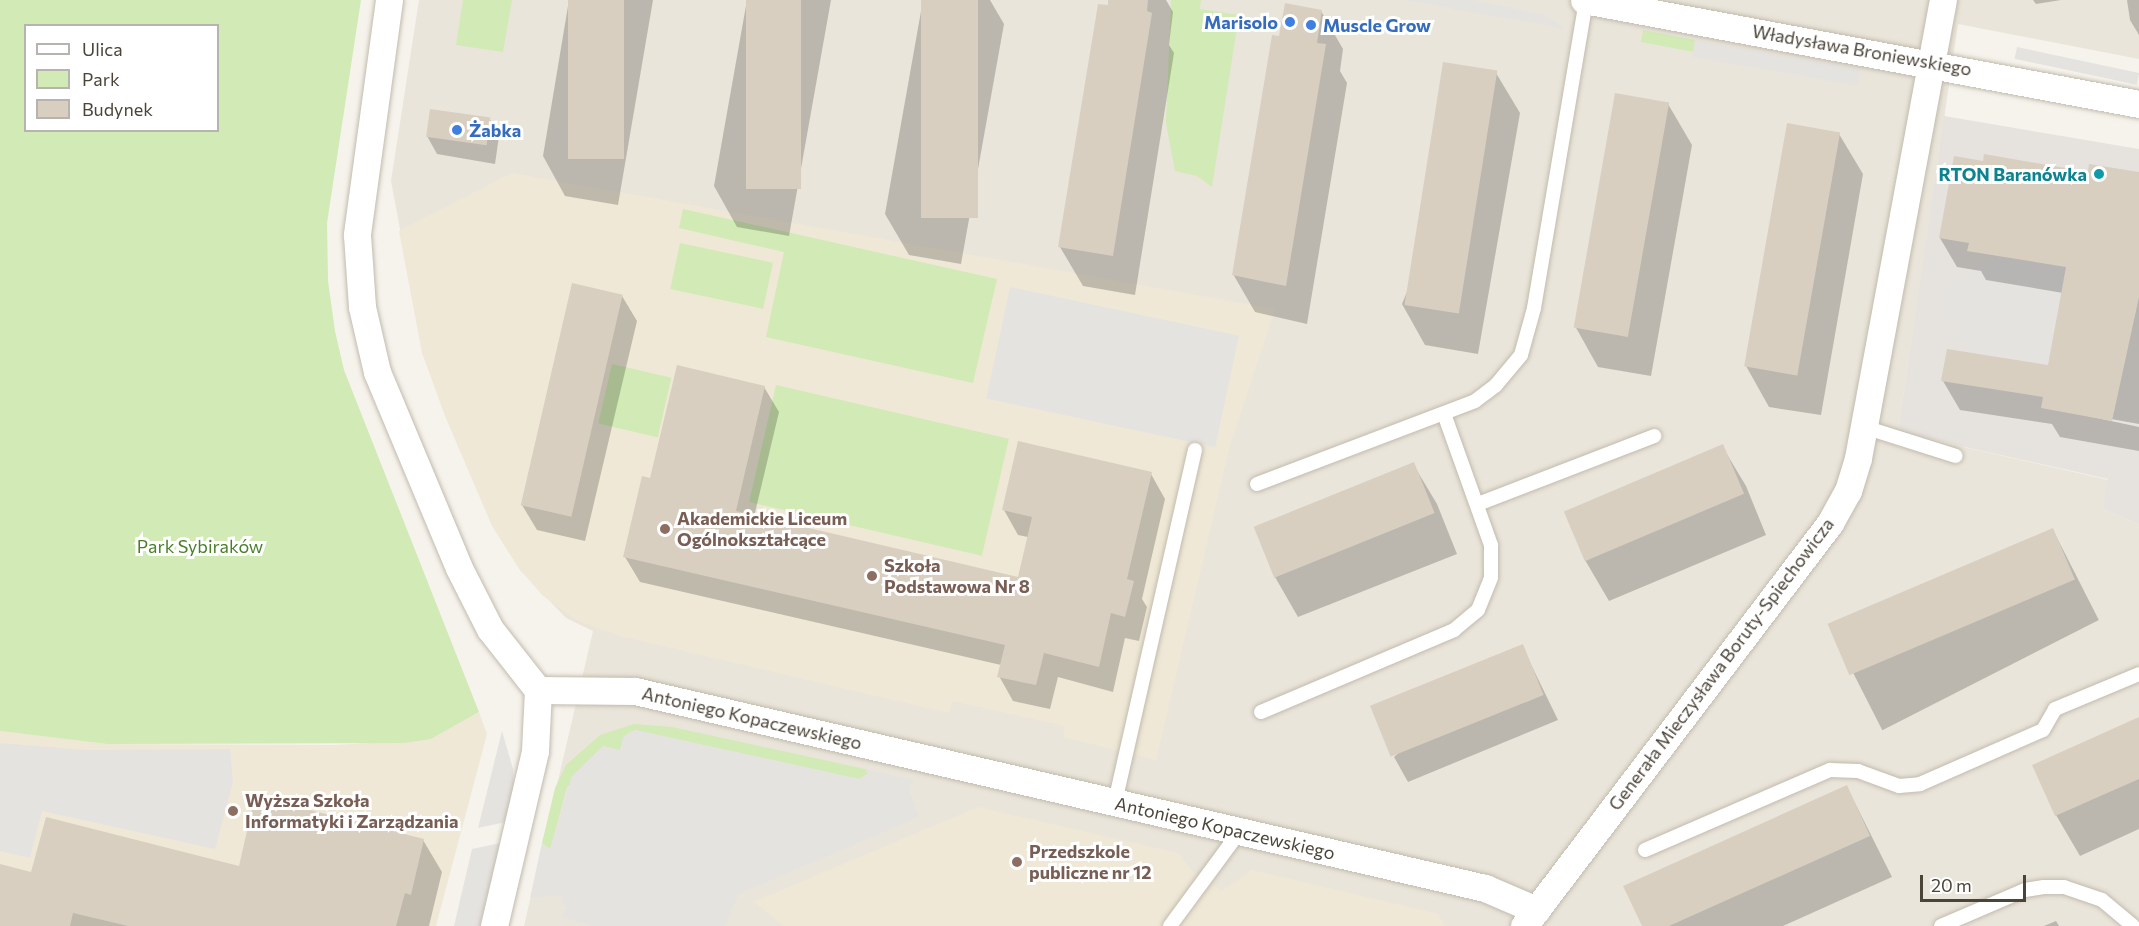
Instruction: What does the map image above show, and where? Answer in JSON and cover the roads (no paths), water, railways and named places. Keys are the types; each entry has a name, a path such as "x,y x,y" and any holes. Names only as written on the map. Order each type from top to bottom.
{"street":[{"path":"389,0 357,235 362,307 377,372 459,568 490,629 538,690 535,752 494,926"},
{"name":"Władysława Broniewskiego","path":"1585,0 1931,62 2139,104"},
{"name":"Generała Mieczysława Boruty-Spiechowicza","path":"1530,918 1830,523 1848,491 1864,427 1943,0"},
{"name":"Antoniego Kopaczewskiego","path":"538,690 635,691 1485,888 1530,918"}],"lane":[{"path":"1257,484 1475,401 1496,385 1521,354 1538,285 1585,0"},
{"path":"1261,712 1467,623 1478,610 1491,577 1491,545 1444,414"},
{"path":"1864,427 1956,456"},
{"path":"1478,504 1653,436"},
{"path":"1115,802 1195,450"},
{"path":"1646,850 1830,770 1858,771 1899,786 1920,784 2043,730 2055,709 2139,674"},
{"path":"1170,926 1240,831"},
{"path":"1941,926 2025,890 2044,886 2064,887 2102,900 2133,926"}],"place":[{"name":"Marisolo","path":"1290,22"},
{"name":"Muscle Grow","path":"1311,25"},
{"name":"Żabka","path":"457,130"},
{"name":"RTON Baranówka","path":"2099,174"},
{"name":"Akademickie Liceum Ogólnokształcące","path":"665,529"},
{"name":"Szkoła Podstawowa Nr 8","path":"872,576"},
{"name":"Wyższa Szkoła Informatyki i Zarządzania","path":"233,811"},
{"name":"Przedszkole publiczne nr 12","path":"1017,862"}],"park label":[{"name":"Park Sybiraków","path":"200,546"}]}
